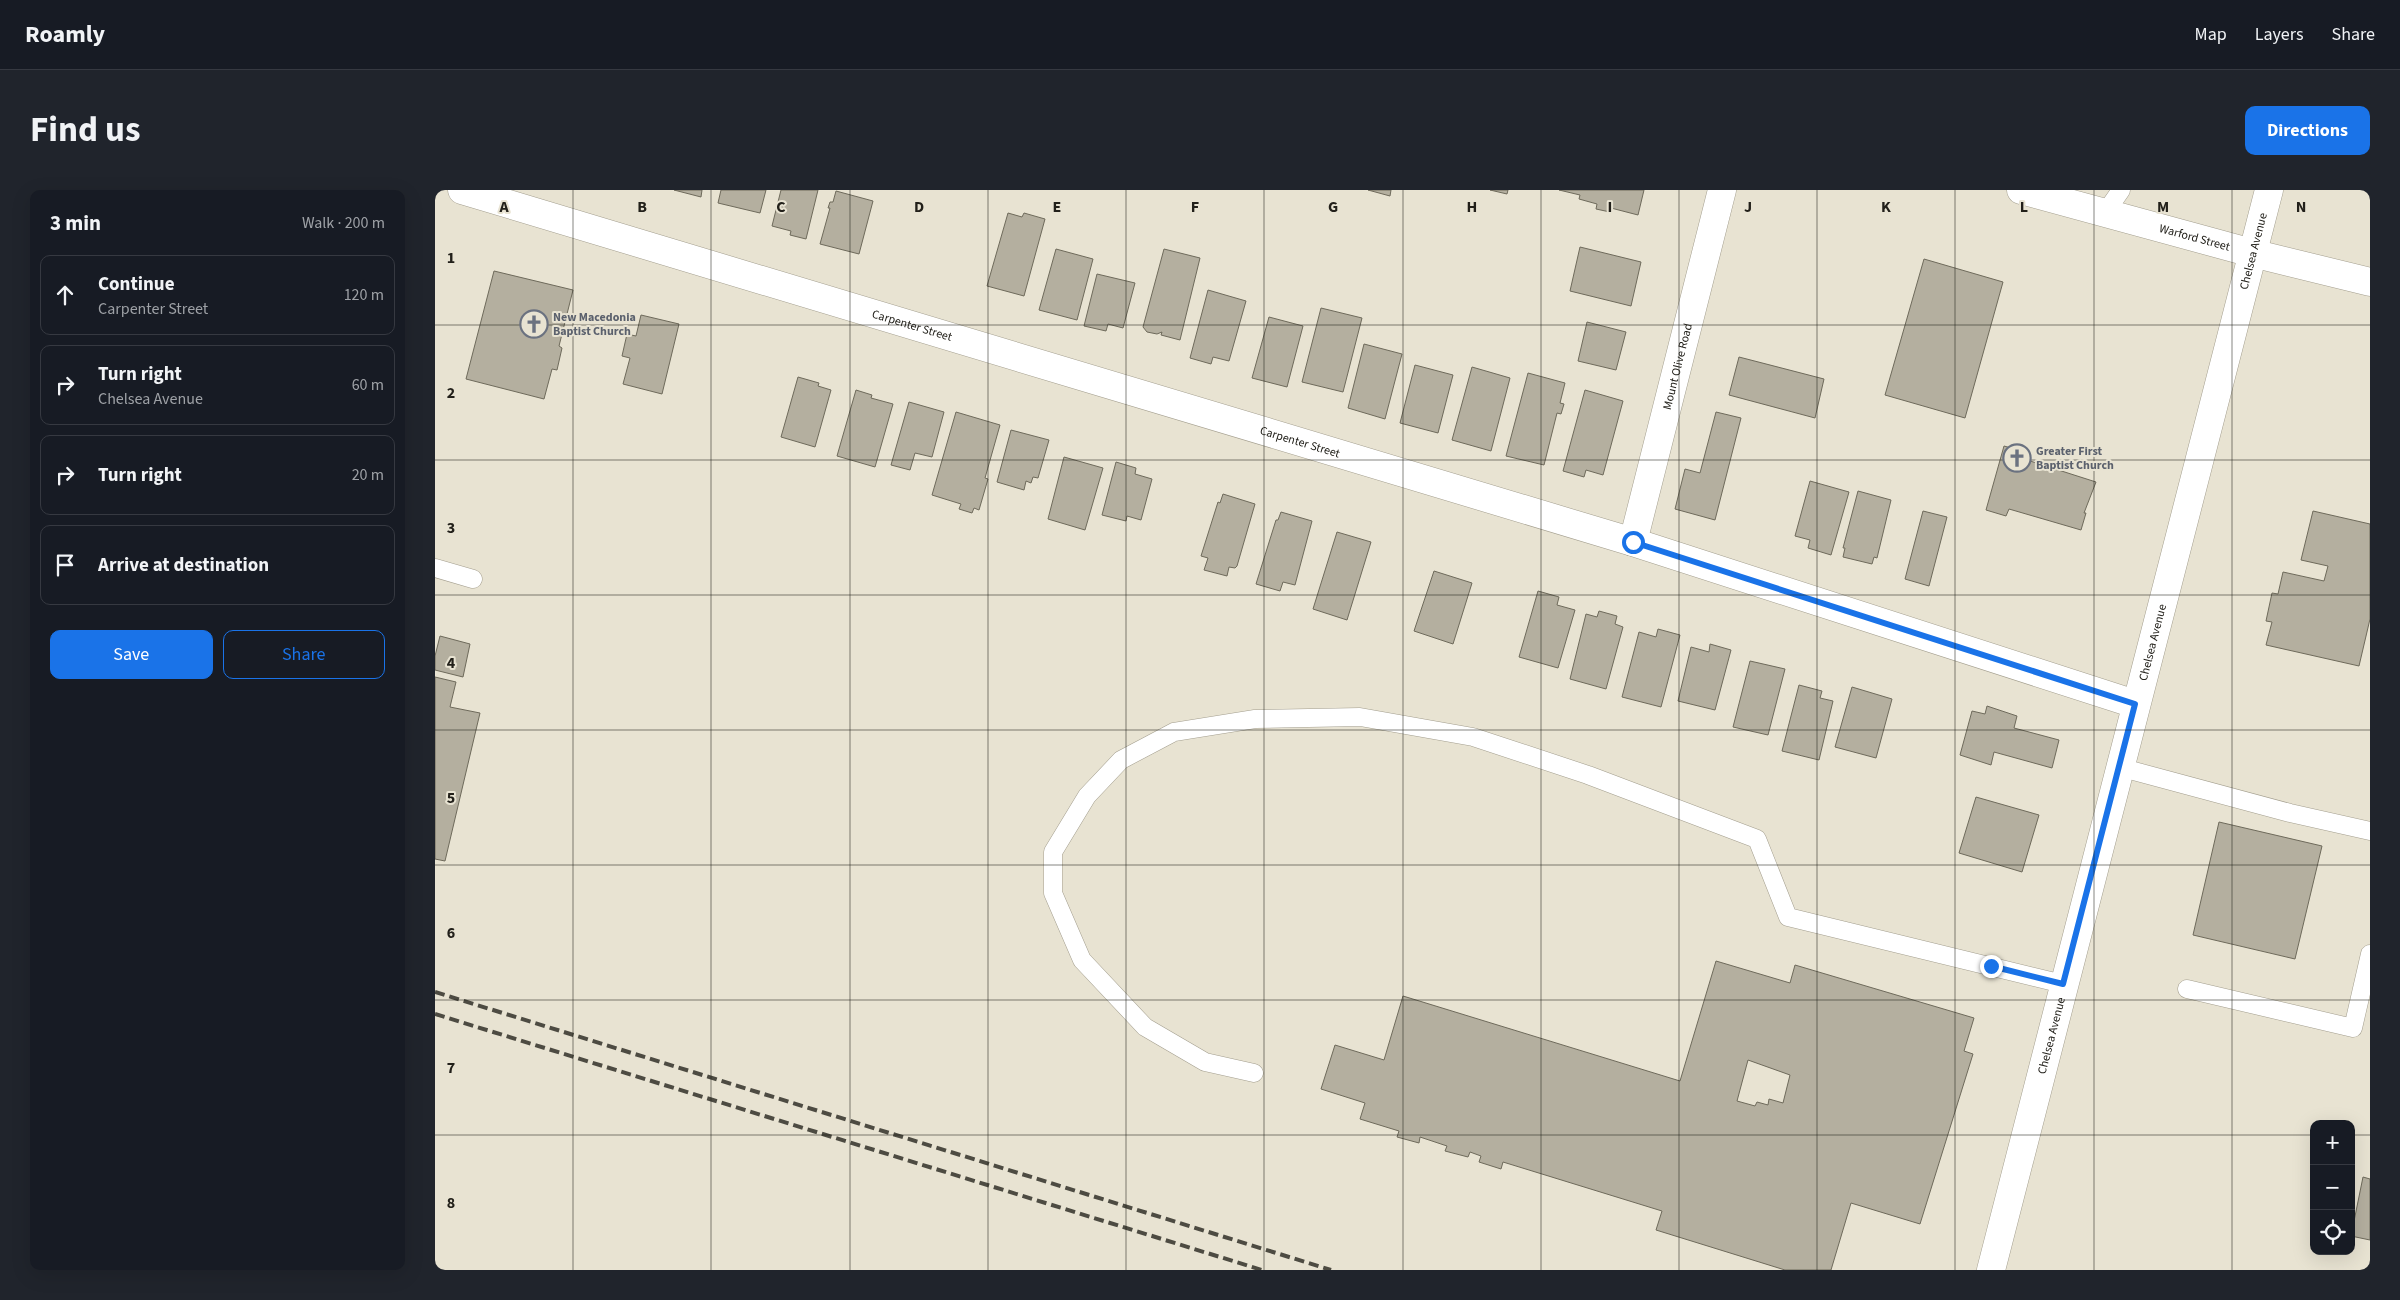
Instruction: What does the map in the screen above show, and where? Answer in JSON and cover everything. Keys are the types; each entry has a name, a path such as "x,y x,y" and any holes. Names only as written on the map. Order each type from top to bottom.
{"street":[{"name":"Carpenter Street","path":"462,190 1633,542 2135,704"},
{"name":"Mount Olive Road","path":"1633,542 1722,190"},
{"name":"Warford Street","path":"2021,190 2252,253 2370,282"},
{"name":"Chelsea Avenue","path":"1991,1270 2135,704 2269,190"}],"lane":[{"path":"2105,213 2121,190"},
{"path":"435,568 473,579"},
{"path":"1254,1073 1205,1062 1145,1027 1082,960 1053,893 1053,852 1087,796 1121,760 1174,732 1255,718 1360,717 1473,737 1509,748 1588,775 1757,839 1788,917 2063,984"},
{"path":"2119,768 2370,831"},
{"path":"2187,989 2353,1028 2370,954"}],"building":[{"path":"674,190 702,190 701,197"},
{"path":"721,190 766,190 760,213 718,203"},
{"path":"781,190 818,190 806,239 790,235 791,231 772,226"},
{"path":"1368,190 1391,190 1390,196"},
{"path":"1490,190 1508,190 1507,194"},
{"path":"1559,190 1644,190 1638,215 1611,208 1610,212 1596,209 1597,204 1579,199 1580,195"},
{"path":"836,191 873,201 859,254 820,244 830,208 828,208 830,202 833,202"},
{"path":"1008,213 1022,217 1024,213 1045,219 1024,296 987,286"},
{"path":"1580,247 1641,262 1631,306 1570,291"},
{"path":"1056,249 1093,259 1077,320 1039,310"},
{"path":"1164,249 1200,258 1180,340 1161,335 1162,332 1157,334 1147,332 1143,327"},
{"path":"1924,259 2003,282 1965,418 1885,395"},
{"path":"494,271 573,290 559,346 562,348 557,370 552,369 544,399 466,379"},
{"path":"1097,274 1135,283 1123,328 1108,324 1106,331 1084,326"},
{"path":"1208,290 1246,301 1229,361 1213,357 1211,364 1190,358"},
{"path":"1321,308 1362,318 1343,392 1302,382"},
{"path":"641,315 679,324 662,394 623,384 630,358 622,356 627,334 636,336"},
{"path":"1269,317 1303,326 1287,387 1252,378"},
{"path":"1587,322 1626,332 1616,370 1578,361"},
{"path":"1364,344 1402,354 1385,419 1348,408"},
{"path":"1739,357 1824,379 1815,418 1729,395"},
{"path":"1415,365 1453,375 1438,433 1400,423"},
{"path":"1472,367 1510,378 1491,451 1452,440"},
{"path":"1528,373 1565,383 1560,403 1564,404 1561,414 1557,413 1544,465 1506,456"},
{"path":"798,377 819,383 818,386 831,390 815,447 781,437"},
{"path":"856,390 872,395 871,398 893,404 875,467 837,456"},
{"path":"1585,390 1623,401 1603,475 1586,470 1584,477 1563,471"},
{"path":"909,402 944,412 932,457 915,453 910,470 891,465"},
{"path":"956,412 1000,425 985,478 988,479 979,510 974,508 972,513 959,509 961,504 932,495"},
{"path":"1716,412 1741,418 1715,520 1675,509 1685,469 1700,473"},
{"path":"1011,430 1049,440 1038,478 1033,477 1031,483 1026,481 1024,490 997,482"},
{"path":"2004,446 2029,453 2027,460 2096,482 2084,513 2086,513 2081,530 2009,509 2006,516 1986,510"},
{"path":"1064,457 1103,468 1085,530 1048,519"},
{"path":"1116,462 1136,468 1135,474 1152,479 1141,520 1127,516 1126,521 1102,515"},
{"path":"1810,481 1849,492 1831,555 1808,548 1810,540 1795,536"},
{"path":"1858,491 1891,500 1877,558 1874,557 1872,564 1843,557 1845,548 1843,548"},
{"path":"1223,494 1255,504 1237,566 1235,568 1229,567 1227,576 1204,570 1208,558 1201,556 1218,502 1220,503"},
{"path":"1923,511 1947,517 1929,586 1905,579"},
{"path":"2313,511 2370,524 2370,619 2359,666 2266,645 2272,622 2266,621 2272,593 2278,594 2283,572 2324,581 2328,566 2301,560"},
{"path":"1281,512 1312,521 1295,585 1283,582 1280,591 1256,584 1276,520 1278,520"},
{"path":"1337,532 1371,542 1347,620 1313,609"},
{"path":"1434,571 1472,583 1453,644 1414,631"},
{"path":"1538,591 1559,597 1557,605 1575,610 1558,668 1519,657"},
{"path":"1599,611 1617,616 1615,624 1623,627 1606,689 1570,679 1586,614 1597,617"},
{"path":"1658,629 1680,635 1661,707 1622,697 1639,632 1656,637"},
{"path":"440,636 470,644 463,677 435,670 435,656"},
{"path":"1710,644 1731,650 1715,710 1678,701 1691,647 1709,652"},
{"path":"1750,661 1785,669 1768,735 1733,727"},
{"path":"435,677 456,682 450,707 480,713 445,861 435,859"},
{"path":"1799,685 1822,691 1820,698 1833,701 1819,760 1782,751"},
{"path":"1852,687 1892,699 1876,758 1835,747"},
{"path":"1987,706 2017,716 2014,728 2059,740 2052,768 1994,752 1991,765 1960,755 1972,711 1985,714"},
{"path":"1976,797 2039,815 2022,872 1959,853"},
{"path":"2219,822 2322,846 2295,959 2193,935"},
{"path":"1716,961 1790,983 1795,965 1974,1018 1964,1051 1973,1054 1920,1224 1851,1203 1831,1270 1785,1270 1656,1230 1662,1211 1503,1162 1501,1169 1479,1162 1481,1156 1470,1152 1468,1157 1445,1151 1447,1146 1420,1137 1419,1143 1397,1137 1399,1131 1360,1119 1365,1103 1321,1089 1335,1045 1384,1060 1403,996 1680,1081","holes":["1748,1060 1790,1075 1783,1103 1769,1099 1768,1105 1757,1102 1755,1106 1737,1101"]},
{"path":"2363,1177 2370,1179 2370,1240 2355,1237 2355,1216"}],"railway":[{"path":"435,992 1331,1270"},
{"path":"435,1014 1262,1270"}],"place":[{"name":"New Macedonia Baptist Church","path":"534,324"},
{"name":"Greater First Baptist Church","path":"2017,458"}],"route":[{"path":"1633,542 2135,704 2063,984 1991,966"}]}
